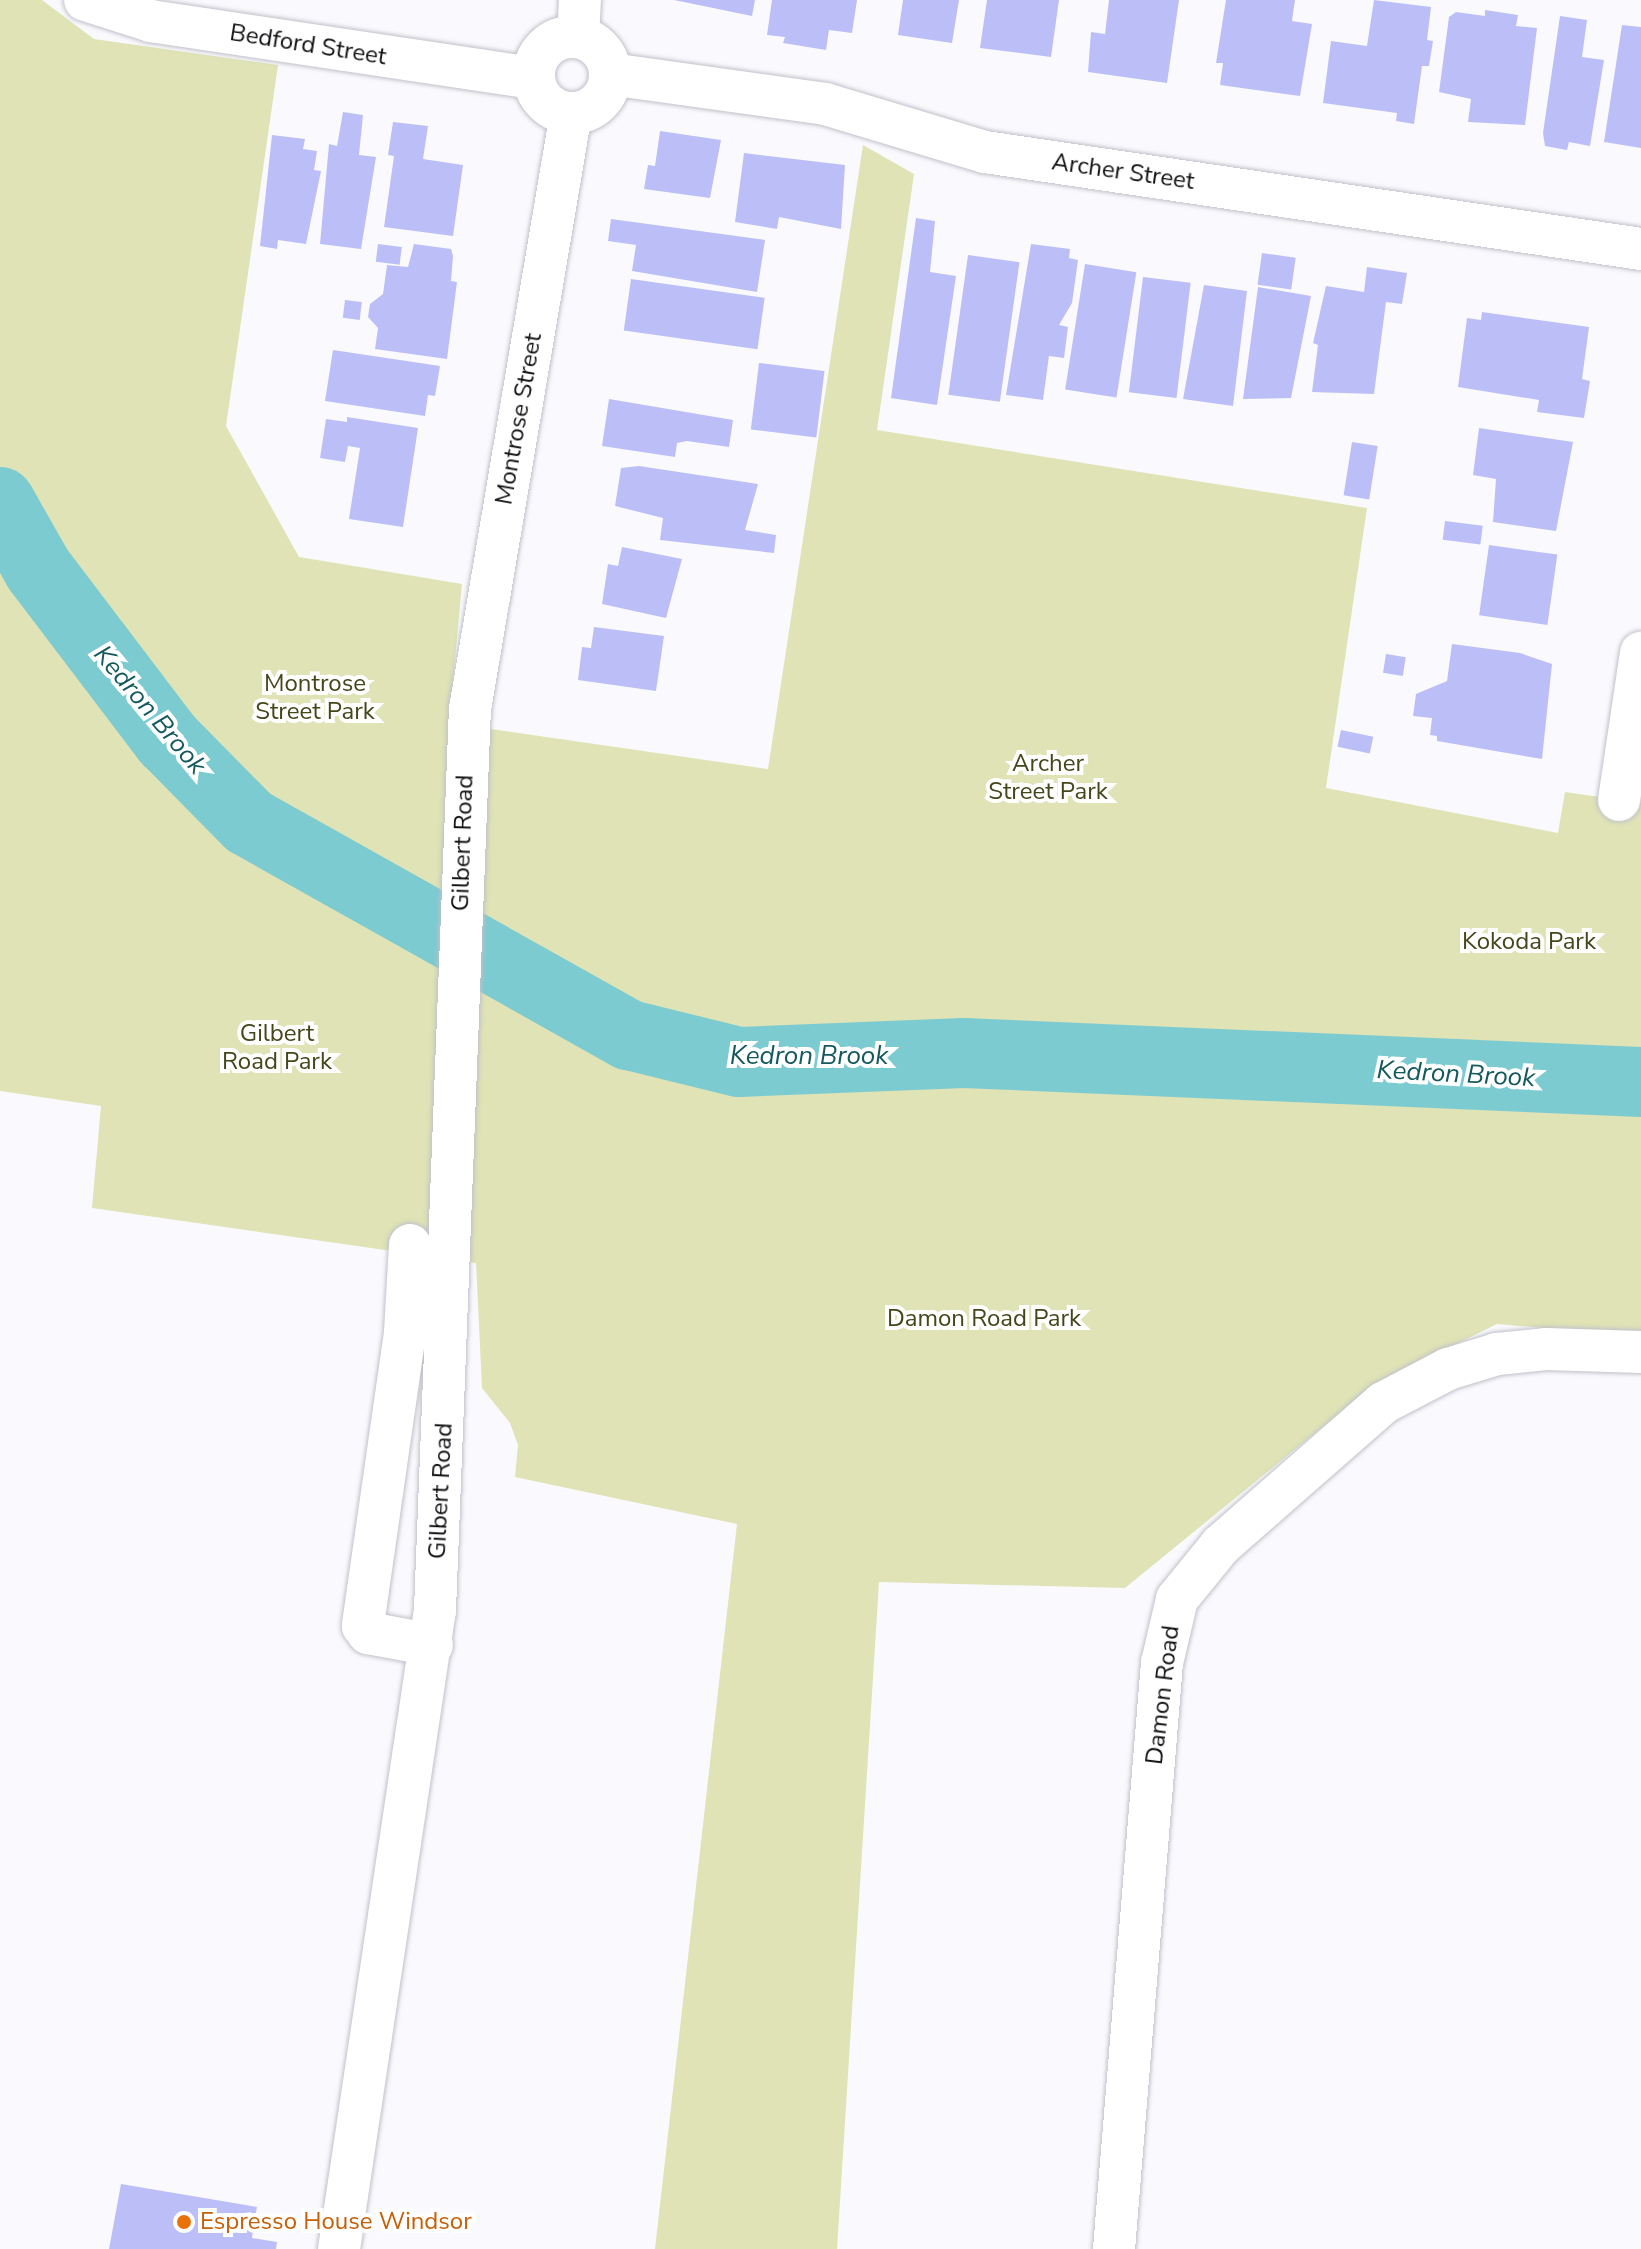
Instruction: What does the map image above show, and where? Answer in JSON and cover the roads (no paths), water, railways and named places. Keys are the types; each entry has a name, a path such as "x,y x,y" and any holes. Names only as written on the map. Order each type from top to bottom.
{"street":[{"name":"Bedford Street","path":"85,0 151,21 534,78"},
{"path":"579,18 610,74 603,97 571,113 550,106 534,78 546,47 579,18"},
{"name":"Archer Street","path":"610,74 825,104 985,152 1641,249"},
{"name":"Montrose Street","path":"468,726 571,113"},
{"path":"1619,800 1641,653"},
{"name":"Gilbert Road","path":"339,2249 432,1645 447,1366 449,1183 468,726"},
{"path":"410,1245 405,1333 363,1626 368,1633 432,1645"},
{"name":"Damon Road","path":"1114,2249 1162,1663 1177,1599 1221,1545 1356,1423 1422,1382 1497,1354 1546,1349 1641,1352"}],"waterway":[{"name":"Kedron Brook","path":"0,502 38,569 168,740 249,822 629,1035 739,1062 964,1053 1641,1082"}],"place":[{"name":"Espresso House Windsor","path":"184,2222"}],"park label":[{"name":"Montrose Street Park","path":"315,698"},
{"name":"Archer Street Park","path":"1048,778"},
{"name":"Kokoda Park","path":"1529,942"},
{"name":"Gilbert Road Park","path":"277,1048"},
{"name":"Damon Road Park","path":"984,1319"}]}
